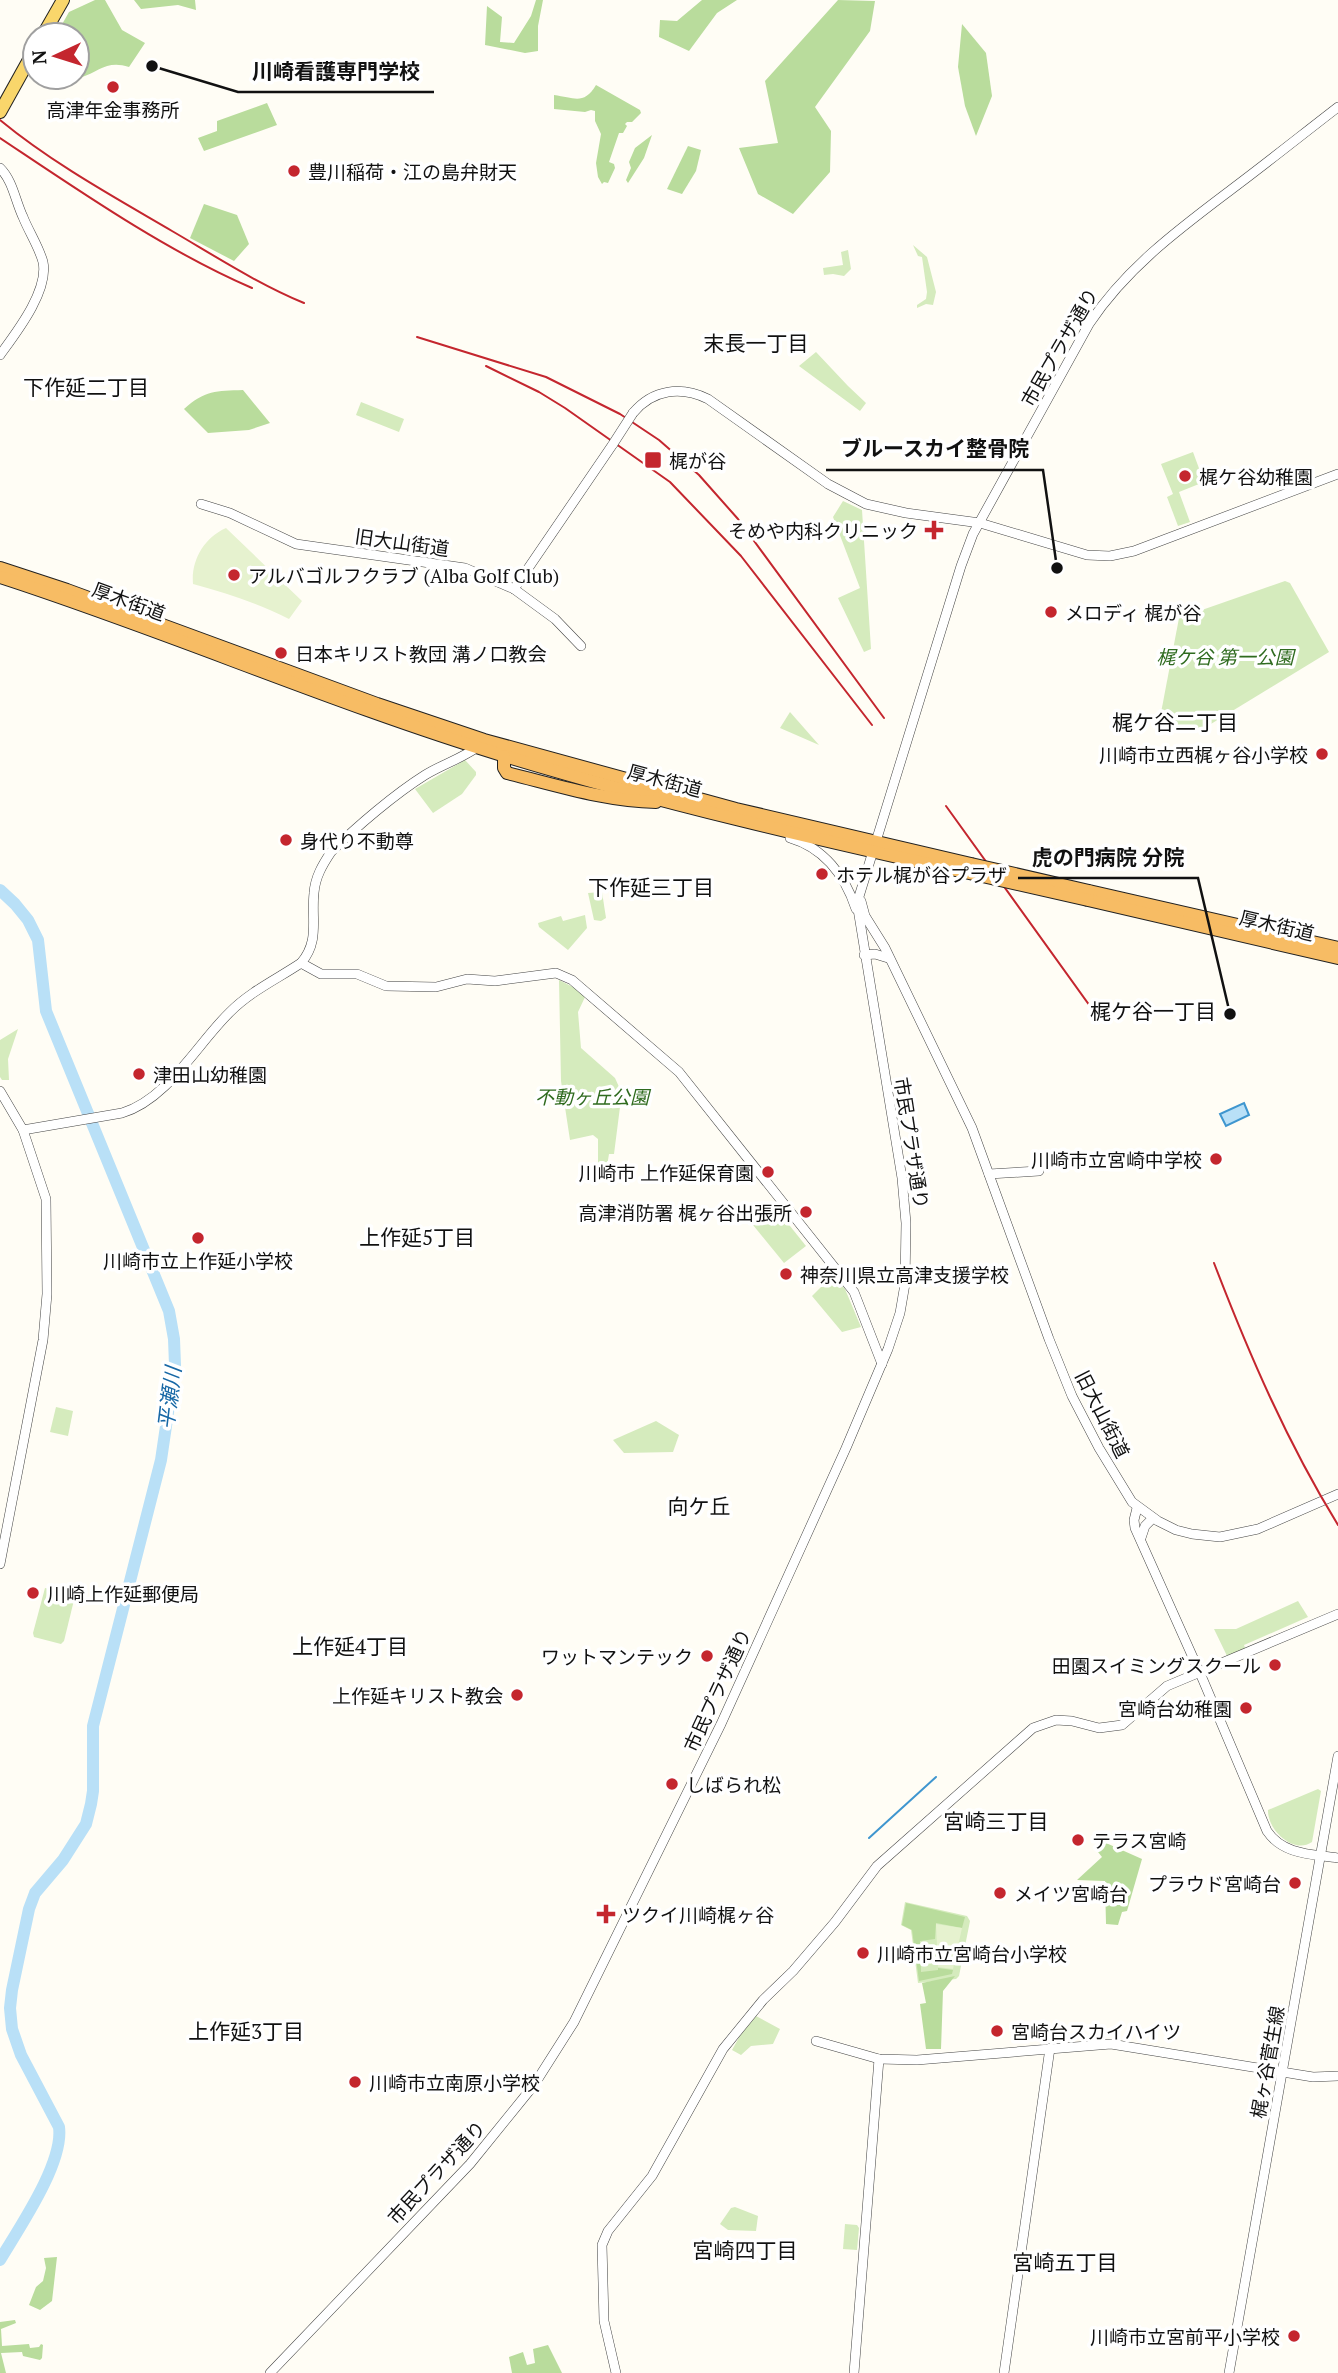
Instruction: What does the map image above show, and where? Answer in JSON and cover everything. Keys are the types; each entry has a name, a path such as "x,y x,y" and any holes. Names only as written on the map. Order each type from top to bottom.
{"highway":[{"name":"厚木街道","path":"0,568 67,590 481,744 504,756 507,773 593,794 639,802 677,803 765,826 975,869 1338,958"},
{"name":"厚木街道","path":"0,577 379,714 481,744 874,848"},
{"name":"厚木街道","path":"1089,896 1338,948"}],"main road":[{"path":"51,21 63,0"},
{"path":"0,112 21,74"}],"street":[{"name":"市民プラザ通り","path":"857,910 861,889 973,534 1089,324 1112,291 1136,266 1338,107"},
{"path":"0,168 8,176 44,270 31,312 0,355"},
{"path":"514,589 634,413 645,402 668,391 688,391 708,399 847,496 881,509 980,523 1087,555 1110,556 1134,551 1338,474"},
{"name":"旧大山街道","path":"201,505 230,513 292,543 466,568 514,589 555,619 581,646"},
{"path":"23,1130 135,1109 160,1091 230,1011 247,996 301,963 312,946 313,894 319,872 331,852 426,774 466,755 481,744"},
{"name":"市民プラザ通り","path":"270,2373 470,2164 528,2094 561,2046 721,1724 882,1364 900,1313 905,1284 906,1223 902,1178 857,910 839,873 824,856 801,841 781,835 765,826"},
{"path":"861,889 864,916 885,948 888,958"},
{"path":"864,955 875,954 888,958"},
{"name":"旧大山街道","path":"888,958 967,1116 1048,1339 1072,1396 1118,1482 1137,1508 1134,1523 1266,1831 1275,1842 1286,1849 1338,1858"},
{"path":"301,963 321,974 357,974 386,986 436,987 467,979 495,981 556,973 572,980 679,1072 854,1292 882,1364"},
{"path":"0,1091 23,1130 46,1199 47,1304 43,1340 0,1564"},
{"path":"989,1174 1039,1171"},
{"path":"1137,1508 1176,1530 1210,1537 1258,1530 1338,1494"},
{"path":"1141,1538 1144,1526 1153,1518"},
{"path":"616,2373 604,2321 603,2245 608,2231 652,2176 723,2049 835,1922 877,1866 1027,1732 1042,1723 1072,1721 1099,1728 1122,1725 1167,1686 1338,1614"},
{"name":"梶ヶ谷菅生線","path":"1229,2373 1338,1756"},
{"path":"816,2041 879,2059 917,2060 1111,2043 1313,2077 1338,2076"},
{"path":"1004,2373 1050,2048"},
{"path":"854,2373 879,2059"}],"green space":[{"path":"95,0 105,0 122,30 145,43 129,67 115,65 91,73 91,21 64,21 69,12"},
{"path":"134,0 195,0 196,10 178,5 141,9"},
{"path":"536,0 543,0 538,26 538,51 525,53 485,45 487,6 502,17 500,42 514,43 531,16"},
{"path":"702,0 737,0 717,13 689,51 659,37 660,20 677,21"},
{"path":"838,0 875,1 870,31 815,107 831,131 830,172 793,214 758,194 739,148 778,143 765,81"},
{"path":"962,24 986,53 992,96 976,136 965,106 958,67"},
{"path":"596,85 641,113 632,122 627,122 623,133 619,133 609,162 614,164 615,168 608,183 602,184 596,163 601,134 595,121 595,111 554,109 554,95 583,98"},
{"path":"267,103 277,125 204,151 198,138 217,131 217,121"},
{"path":"652,135 644,158 628,183 626,180 631,168 629,162 635,148"},
{"path":"688,146 701,150 696,171 682,194 667,189"},
{"path":"204,204 237,215 249,244 234,261 190,238"},
{"path":"913,245 927,257 936,292 933,305 926,304 917,308 917,305 926,299 927,292 922,257 918,256"},
{"path":"848,250 851,269 844,276 824,275 823,268 843,265 841,252"},
{"path":"816,352 866,403 860,411 799,366"},
{"path":"243,390 270,423 249,430 208,433 184,409 198,398 211,393"},
{"path":"361,402 404,419 399,432 356,415"},
{"path":"1193,452 1204,482 1179,492 1190,522 1178,526 1167,497 1173,494 1161,464"},
{"path":"843,501 862,510 871,649 864,652 838,598 860,588 833,517"},
{"name":"アルバゴルフクラブ (Alba Golf Club)","path":"226,528 302,601 289,619 242,599 193,584 194,567 200,551 211,538"},
{"name":"梶ケ谷 第一公園","path":"1285,581 1290,583 1329,652 1206,727 1182,728 1164,722 1160,718 1179,618"},
{"path":"790,712 819,745 780,728"},
{"path":"465,760 476,775 462,794 433,813 415,789"},
{"path":"602,892 606,918 601,921 594,920 588,893"},
{"path":"585,915 587,928 568,950 539,927 538,923 561,916 563,921"},
{"name":"不動ヶ丘公園","path":"559,980 585,997 578,1012 581,1048 615,1078 624,1098 620,1107 614,1154 609,1154 606,1172 598,1171 598,1139 593,1135 570,1140 561,1081"},
{"path":"18,1029 8,1059 9,1080 2,1080 0,1040"},
{"path":"774,1206 806,1246 784,1263 753,1225"},
{"path":"829,1272 845,1289 861,1327 842,1332 812,1296 827,1281 824,1276"},
{"path":"56,1407 73,1411 68,1436 50,1432"},
{"path":"656,1421 679,1435 673,1452 624,1453 613,1440"},
{"path":"45,1588 74,1593 75,1596 61,1644 34,1637"},
{"path":"1298,1601 1308,1617 1244,1645 1246,1650 1228,1658 1214,1629 1236,1629"},
{"path":"1318,1789 1321,1791 1312,1842 1305,1845 1289,1843 1276,1832 1268,1810"},
{"path":"1106,1843 1142,1859 1127,1911 1122,1912 1118,1925 1106,1924 1105,1881 1077,1880 1102,1857 1098,1852"},
{"path":"905,1902 967,1916 970,1921 959,1976 956,1979 918,1983 911,1930 901,1925"},
{"path":"906,1903 965,1917 962,1928 936,1923 935,1939 920,1941 921,1972 938,1968 953,1970 952,1974 919,1981 912,1930 902,1925"},
{"path":"936,1924 962,1928 953,1969 938,1967"},
{"path":"955,1976 943,1991 941,2049 926,2049 920,2004 926,2003 922,1983"},
{"path":"756,2016 780,2029 773,2044 751,2046 741,2055 732,2050"},
{"path":"731,2208 758,2216 756,2231 728,2230 720,2224"},
{"path":"845,2224 857,2225 859,2228 857,2250 843,2249"},
{"path":"57,2257 52,2301 40,2310 29,2305 36,2287 43,2281 46,2268 44,2258"},
{"path":"15,2320 16,2323 1,2329 2,2346 29,2344 30,2348 39,2347 41,2344 42,2358 40,2360 23,2356 22,2352 1,2353 6,2373 0,2373 0,2322"},
{"path":"548,2345 562,2373 512,2373 509,2357 523,2352 527,2365 535,2363 533,2349"}],"water":[{"path":"1244,1103 1249,1115 1226,1126 1220,1114"}],"waterway":[{"name":"平瀬川","path":"0,890 28,920 38,940 46,1011 169,1311 175,1365 161,1460 93,1726 93,1791 86,1824 63,1860 35,1893 29,1909 12,1990 12,2029 21,2055 59,2127 59,2142 48,2176 0,2260"},
{"path":"869,1838 936,1777"}],"railway":[{"path":"0,120 41,151 106,192 253,278 304,303"},
{"path":"0,138 155,238 252,288"},
{"path":"417,337 546,377 620,414 659,440 699,475 738,519 884,718"},
{"path":"486,366 565,408 670,482 741,556 872,725"},
{"path":"946,806 1100,1020"},
{"path":"1214,1263 1270,1397 1302,1462 1338,1525"}],"place":[{"name":"川崎看護専門学校","path":"152,66"},
{"name":"高津年金事務所","path":"113,87"},
{"name":"豊川稲荷・江の島弁財天","path":"294,171"},
{"name":"梶が谷","path":"653,460"},
{"name":"梶ケ谷幼稚園","path":"1185,476"},
{"name":"そめや内科クリニック","path":"934,530"},
{"name":"ブルースカイ整骨院","path":"1057,568"},
{"name":"アルバゴルフクラブ (Alba Golf Club)","path":"234,575"},
{"name":"メロディ 梶が谷","path":"1051,612"},
{"name":"日本キリスト教団 溝ノ口教会","path":"281,653"},
{"name":"川崎市立西梶ヶ谷小学校","path":"1322,754"},
{"name":"身代り不動尊","path":"286,840"},
{"name":"ホテル梶が谷プラザ","path":"822,874"},
{"name":"虎の門病院 分院","path":"1230,1014"},
{"name":"津田山幼稚園","path":"139,1074"},
{"name":"川崎市立宮崎中学校","path":"1216,1159"},
{"name":"川崎市 上作延保育園","path":"768,1172"},
{"name":"高津消防署 梶ヶ谷出張所","path":"806,1212"},
{"name":"川崎市立上作延小学校","path":"198,1238"},
{"name":"神奈川県立高津支援学校","path":"786,1274"},
{"name":"川崎上作延郵便局","path":"33,1593"},
{"name":"ワットマンテック","path":"707,1656"},
{"name":"田園スイミングスクール","path":"1275,1665"},
{"name":"上作延キリスト教会","path":"517,1695"},
{"name":"宮崎台幼稚園","path":"1246,1708"},
{"name":"しばられ松","path":"672,1784"},
{"name":"テラス宮崎","path":"1078,1840"},
{"name":"プラウド宮崎台","path":"1295,1883"},
{"name":"メイツ宮崎台","path":"1000,1893"},
{"name":"ツクイ川崎梶ヶ谷","path":"606,1914"},
{"name":"川崎市立宮崎台小学校","path":"863,1953"},
{"name":"宮崎台スカイハイツ","path":"997,2031"},
{"name":"川崎市立南原小学校","path":"355,2082"},
{"name":"川崎市立宮前平小学校","path":"1294,2336"}],"district":[{"name":"末長一丁目","path":"756,343"},
{"name":"下作延二丁目","path":"86,387"},
{"name":"梶ケ谷二丁目","path":"1175,722"},
{"name":"下作延三丁目","path":"651,887"},
{"name":"梶ケ谷一丁目","path":"1153,1011"},
{"name":"上作延5丁目","path":"417,1237"},
{"name":"向ケ丘","path":"699,1506"},
{"name":"上作延4丁目","path":"350,1646"},
{"name":"宮崎三丁目","path":"996,1821"},
{"name":"上作延3丁目","path":"246,2031"},
{"name":"宮崎四丁目","path":"745,2250"},
{"name":"宮崎五丁目","path":"1065,2262"}]}
